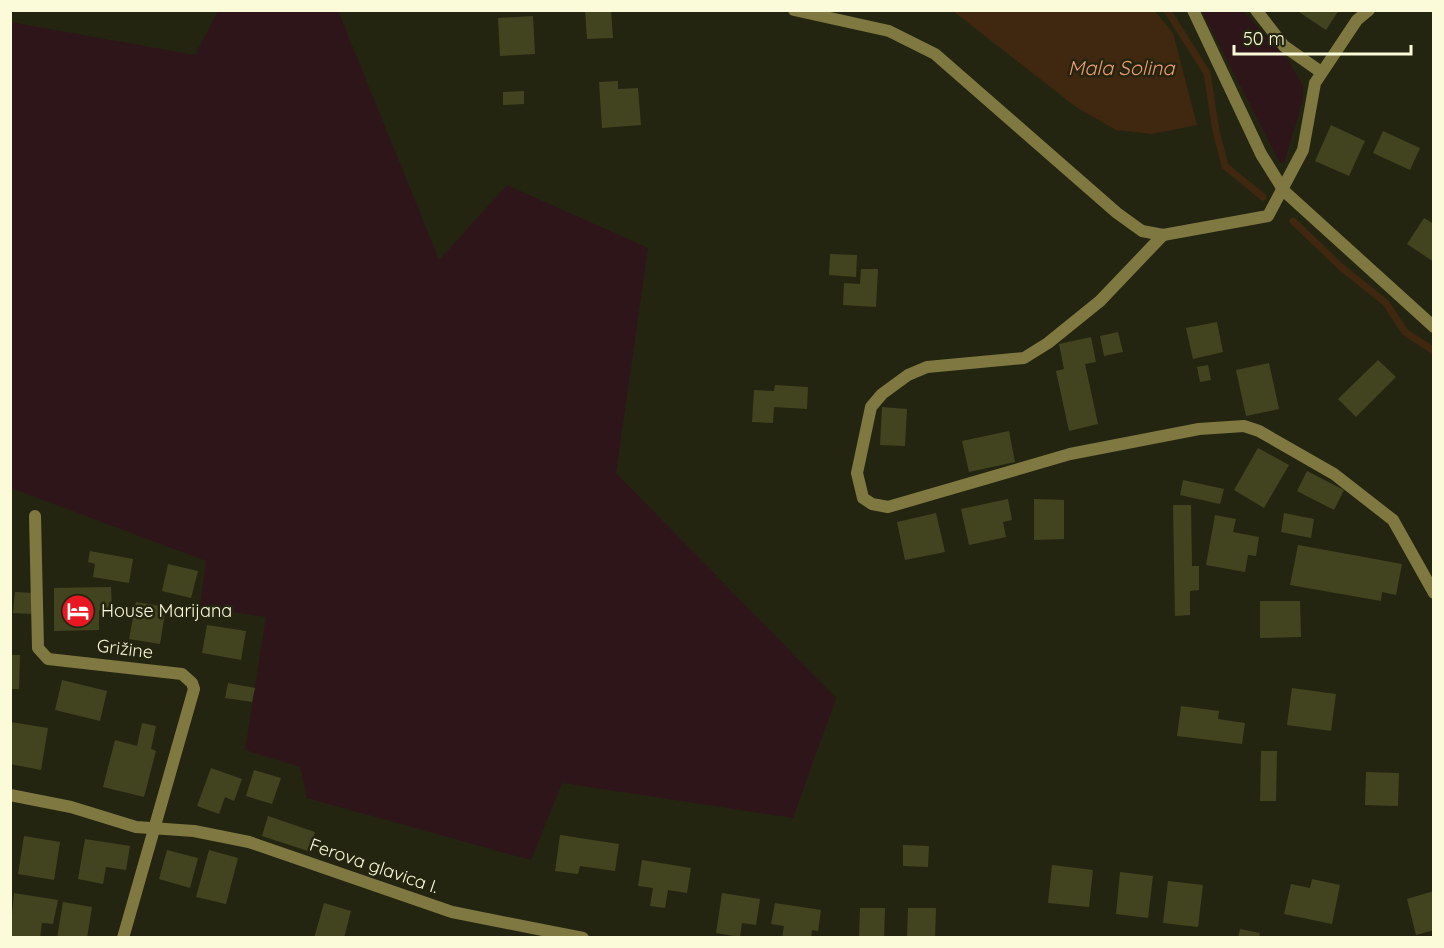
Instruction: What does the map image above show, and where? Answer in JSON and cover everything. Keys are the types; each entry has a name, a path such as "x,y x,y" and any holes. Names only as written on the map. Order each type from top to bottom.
{"street":[{"path":"794,10 889,31 935,54 1117,213 1142,231 1162,234 1268,216 1284,191 1303,150 1315,83 1357,20 1369,10"},
{"path":"1193,10 1261,154 1284,191 1434,327"},
{"path":"1256,10 1284,46 1321,72"},
{"path":"1162,234 1100,301 1048,343 1024,358 927,367 908,375 882,394 871,407 857,472 863,498 872,504 888,507 1070,454 1199,429 1244,426 1259,431 1335,474 1393,520 1434,593"},
{"name":"Grižine","path":"35,516 38,648 42,655 48,658 182,674 192,683 193,698 123,938"},
{"path":"10,795 71,807 136,827 155,828"},
{"name":"Ferova glavica I.","path":"155,828 194,831 249,842 452,912 583,938"}],"shaded area":[{"path":"218,11 336,11 339,13 439,260 507,185 648,248 616,473 836,698 793,818 562,783 531,860 307,798 300,767 245,750 266,617 200,607 206,561 11,488 10,22 195,55"},
{"path":"1202,11 1243,11 1288,60 1303,86 1303,100 1284,163 1280,163"}],"water":[{"name":"Mala Solina","path":"953,11 1155,11 1173,33 1197,125 1152,134 1116,130 1076,107"}],"building":[{"path":"585,10 611,10 613,38 587,39"},
{"path":"1296,10 1339,10 1326,30"},
{"path":"533,16 535,54 500,56 498,18"},
{"path":"618,81 618,89 638,88 641,125 602,128 599,82"},
{"path":"524,91 524,104 503,105 503,92"},
{"path":"1331,125 1365,141 1349,176 1315,161"},
{"path":"1383,131 1420,148 1410,170 1373,153"},
{"path":"1424,218 1434,224 1434,262 1407,244"},
{"path":"830,254 857,255 856,277 829,275"},
{"path":"861,269 878,269 876,307 843,305 844,283 860,284"},
{"path":"1217,322 1223,352 1193,359 1186,328"},
{"path":"1118,332 1123,352 1104,356 1100,336"},
{"path":"1091,337 1096,362 1085,364 1098,424 1069,431 1056,371 1064,369 1059,344"},
{"path":"1378,360 1396,377 1356,417 1338,399"},
{"path":"1269,363 1279,409 1246,416 1236,370"},
{"path":"1208,365 1211,380 1200,382 1197,367"},
{"path":"775,385 808,387 807,409 774,407 773,423 752,422 754,390 774,391"},
{"path":"882,407 907,409 905,446 880,445"},
{"path":"1009,431 1015,462 969,472 962,441"},
{"path":"1258,448 1289,465 1264,508 1234,490"},
{"path":"1307,471 1344,490 1334,510 1297,491"},
{"path":"1183,480 1224,489 1220,504 1180,495"},
{"path":"1008,499 1012,520 1003,522 1006,537 969,545 961,509"},
{"path":"1034,499 1064,500 1064,539 1034,540"},
{"path":"1173,505 1191,505 1192,566 1199,566 1199,590 1190,591 1190,615 1175,616"},
{"path":"936,513 945,552 905,560 897,522"},
{"path":"1284,513 1314,519 1311,538 1281,532"},
{"path":"1215,515 1236,519 1233,532 1259,537 1256,556 1248,555 1245,572 1206,565"},
{"path":"1298,545 1402,564 1396,595 1382,592 1381,601 1290,585"},
{"path":"90,551 133,559 129,583 93,577 95,564 88,562"},
{"path":"168,564 198,571 191,598 162,591"},
{"path":"111,587 112,610 99,610 99,630 54,631 54,588"},
{"path":"15,592 33,593 31,614 13,613"},
{"path":"1260,601 1300,601 1301,637 1260,638"},
{"path":"136,602 166,607 160,644 129,639"},
{"path":"207,625 246,631 241,660 202,653"},
{"path":"10,655 20,655 19,689 10,689"},
{"path":"62,680 107,691 100,721 55,710"},
{"path":"228,683 255,688 252,702 225,698"},
{"path":"1292,688 1336,694 1331,731 1287,725"},
{"path":"1181,706 1219,711 1218,719 1245,723 1242,744 1177,736"},
{"path":"10,722 48,728 41,770 10,764"},
{"path":"142,723 156,726 151,749 156,751 144,797 103,787 115,740 137,746"},
{"path":"1261,751 1277,751 1276,801 1260,801"},
{"path":"211,768 242,779 234,801 225,797 219,814 197,806"},
{"path":"254,770 281,778 272,804 246,796"},
{"path":"1366,772 1399,773 1398,806 1365,805"},
{"path":"268,816 315,832 308,851 262,836"},
{"path":"560,835 619,844 615,871 580,866 578,874 555,871"},
{"path":"24,836 60,842 54,880 18,874"},
{"path":"85,839 130,846 126,870 106,867 103,884 78,879"},
{"path":"903,845 929,846 928,867 903,866"},
{"path":"167,850 198,858 190,888 159,879"},
{"path":"209,850 238,858 226,904 196,897"},
{"path":"642,860 691,868 687,893 668,890 665,908 650,906 653,888 638,886"},
{"path":"1052,865 1093,870 1089,907 1048,903"},
{"path":"1120,872 1153,876 1148,918 1116,914"},
{"path":"1312,879 1340,885 1332,924 1284,914 1291,884 1310,888"},
{"path":"1168,881 1203,885 1198,927 1163,923"},
{"path":"1434,891 1434,930 1416,935 1407,899"},
{"path":"14,893 58,900 53,924 42,923 40,938 10,938"},
{"path":"722,893 760,899 756,925 742,923 740,937 716,933"},
{"path":"63,902 92,907 87,938 57,938"},
{"path":"324,903 351,911 344,938 314,938"},
{"path":"775,903 821,910 818,931 812,930 811,938 782,938 784,926 771,924"},
{"path":"860,908 885,908 884,938 859,938"},
{"path":"908,908 936,908 935,938 907,938"},
{"path":"1240,929 1260,933 1259,938 1238,938"}],"waterway":[{"path":"1167,10 1207,73 1216,131 1225,166 1263,197"},
{"path":"1293,221 1341,267 1386,303 1405,332 1434,351"}],"place":[{"name":"House Marijana","path":"78,611"}]}
